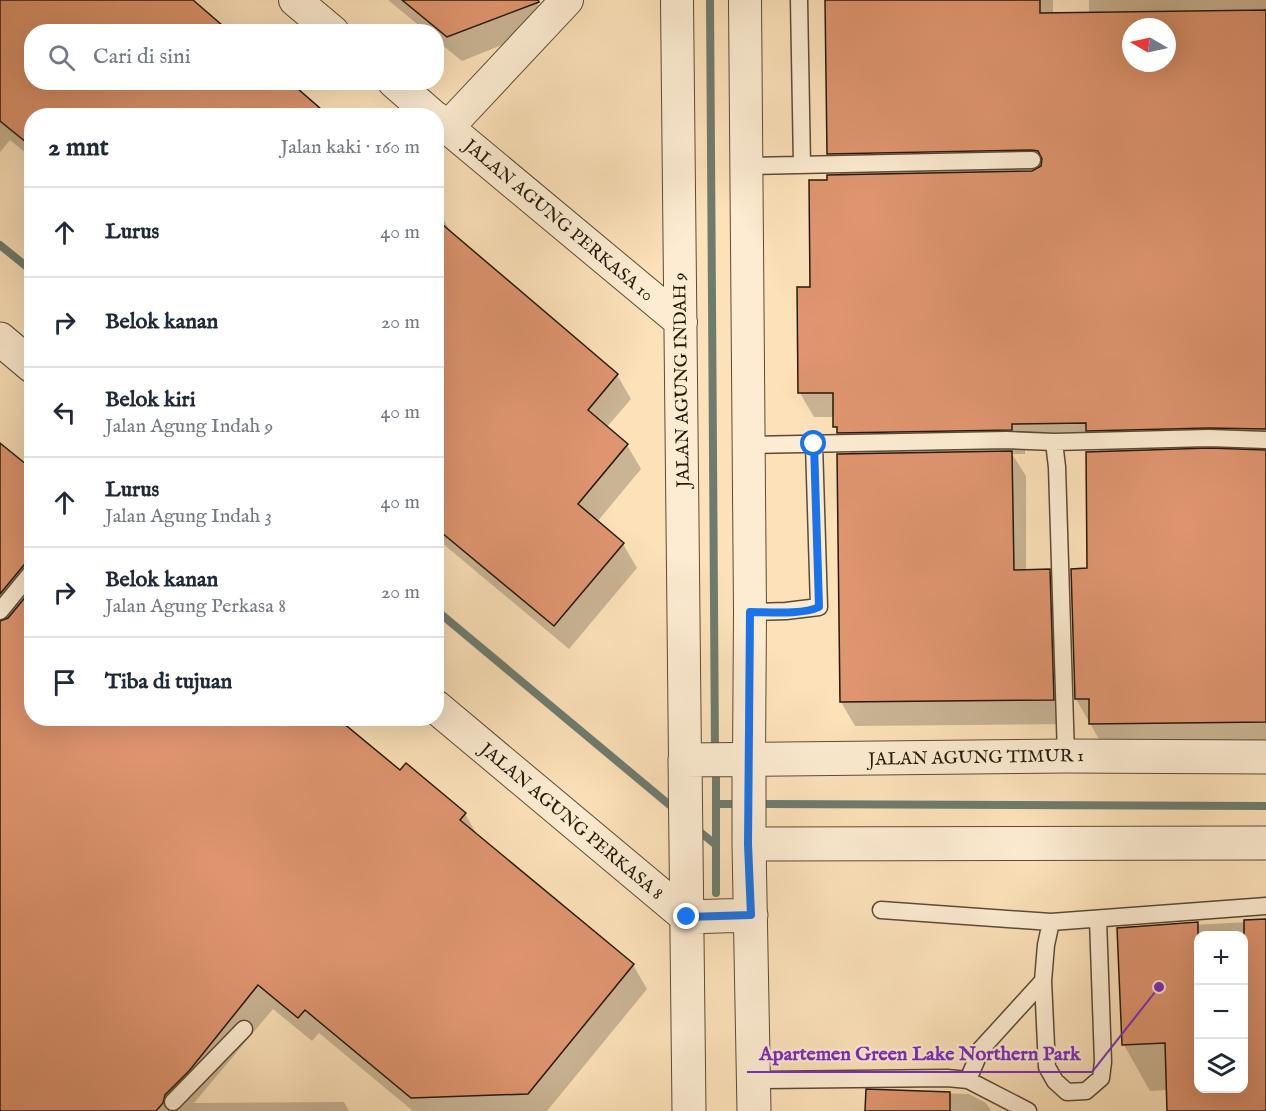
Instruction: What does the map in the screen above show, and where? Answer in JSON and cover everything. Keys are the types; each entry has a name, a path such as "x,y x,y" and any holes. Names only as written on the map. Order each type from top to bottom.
{"street":[{"path":"295,0 324,24"},
{"path":"444,115 567,0"},
{"name":"JALAN AGUNG INDAH 9","path":"677,0 681,322 695,760"},
{"path":"745,0 750,612 745,764 751,915 754,1096"},
{"name":"JALAN AGUNG PERKASA 10","path":"403,90 425,108"},
{"name":"JALAN AGUNG PERKASA 10","path":"444,124 681,322"},
{"path":"0,339 24,359"},
{"name":"JALAN AGUNG PERKASA 8","path":"444,714 687,917"},
{"name":"JALAN AGUNG TIMUR 1","path":"695,760 745,764 1065,756 1266,757"},
{"path":"689,1111 686,821 695,760"},
{"path":"748,837 1266,843"},
{"path":"687,917 751,915"}],"lane":[{"path":"799,0 802,165"},
{"path":"746,166 1032,159"},
{"path":"748,445 1209,438 1266,440"},
{"path":"1054,442 1058,479 1065,756"},
{"path":"750,612 795,611 819,607 814,444"},
{"path":"0,610 24,582"},
{"path":"881,910 1051,922 1266,906"},
{"path":"1051,922 1042,981 1047,1067 1055,1081 1067,1092 1086,1091 1101,1078 1103,1062 1098,919"},
{"path":"968,1080 981,1049 1042,981"},
{"path":"173,1102 244,1029"},
{"path":"754,1096 947,1078 968,1080 1028,1111"}],"building":[{"path":"0,0 193,0 221,24 24,24 24,90 299,90 320,108 24,108 24,140 0,121"},
{"path":"402,0 538,0 539,2 447,37 444,35 444,24 431,24"},
{"path":"825,0 1040,0 1040,13 1266,10 1266,429 1086,431 1086,423 1012,424 1012,430 837,433 837,427 833,427 833,393 798,393 797,287 810,287 809,180 827,180 827,175 1032,171 1041,166 1042,159 1038,151 827,154"},
{"path":"444,226 618,374 588,410 628,444 578,504 624,543 554,626 444,535"},
{"path":"0,443 24,462 24,565 0,594"},
{"path":"1209,448 1266,450 1266,722 1089,724 1089,699 1075,699 1071,569 1087,568 1086,452"},
{"path":"1012,451 1014,570 1050,569 1054,700 840,702 837,454"},
{"path":"24,599 24,726 347,726 400,770 406,763 466,813 460,820 634,964 528,1094 411,1098 305,1010 298,1018 258,985 189,1071 165,1095 163,1103 156,1111 0,1111 0,621 8,618"},
{"path":"1266,919 1266,1111 1167,1111 1165,1043 1122,1045 1117,928 1198,922 1198,931 1194,931 1194,1093 1248,1093 1248,931 1244,931 1244,920"},
{"path":"866,1089 950,1092 950,1111 865,1111"}],"waterway":[{"path":"710,0 715,753"},
{"path":"0,245 24,264"},
{"path":"444,617 678,812"},
{"path":"716,765 716,893"},
{"path":"716,804 742,804"},
{"path":"755,804 1266,806"},
{"path":"694,827 716,845"}],"place":[{"name":"Apartemen Green Lake Northern Park","path":"1159,987"}],"route":[{"path":"687,917 751,915 748,844 750,612 819,607 814,444"}]}
